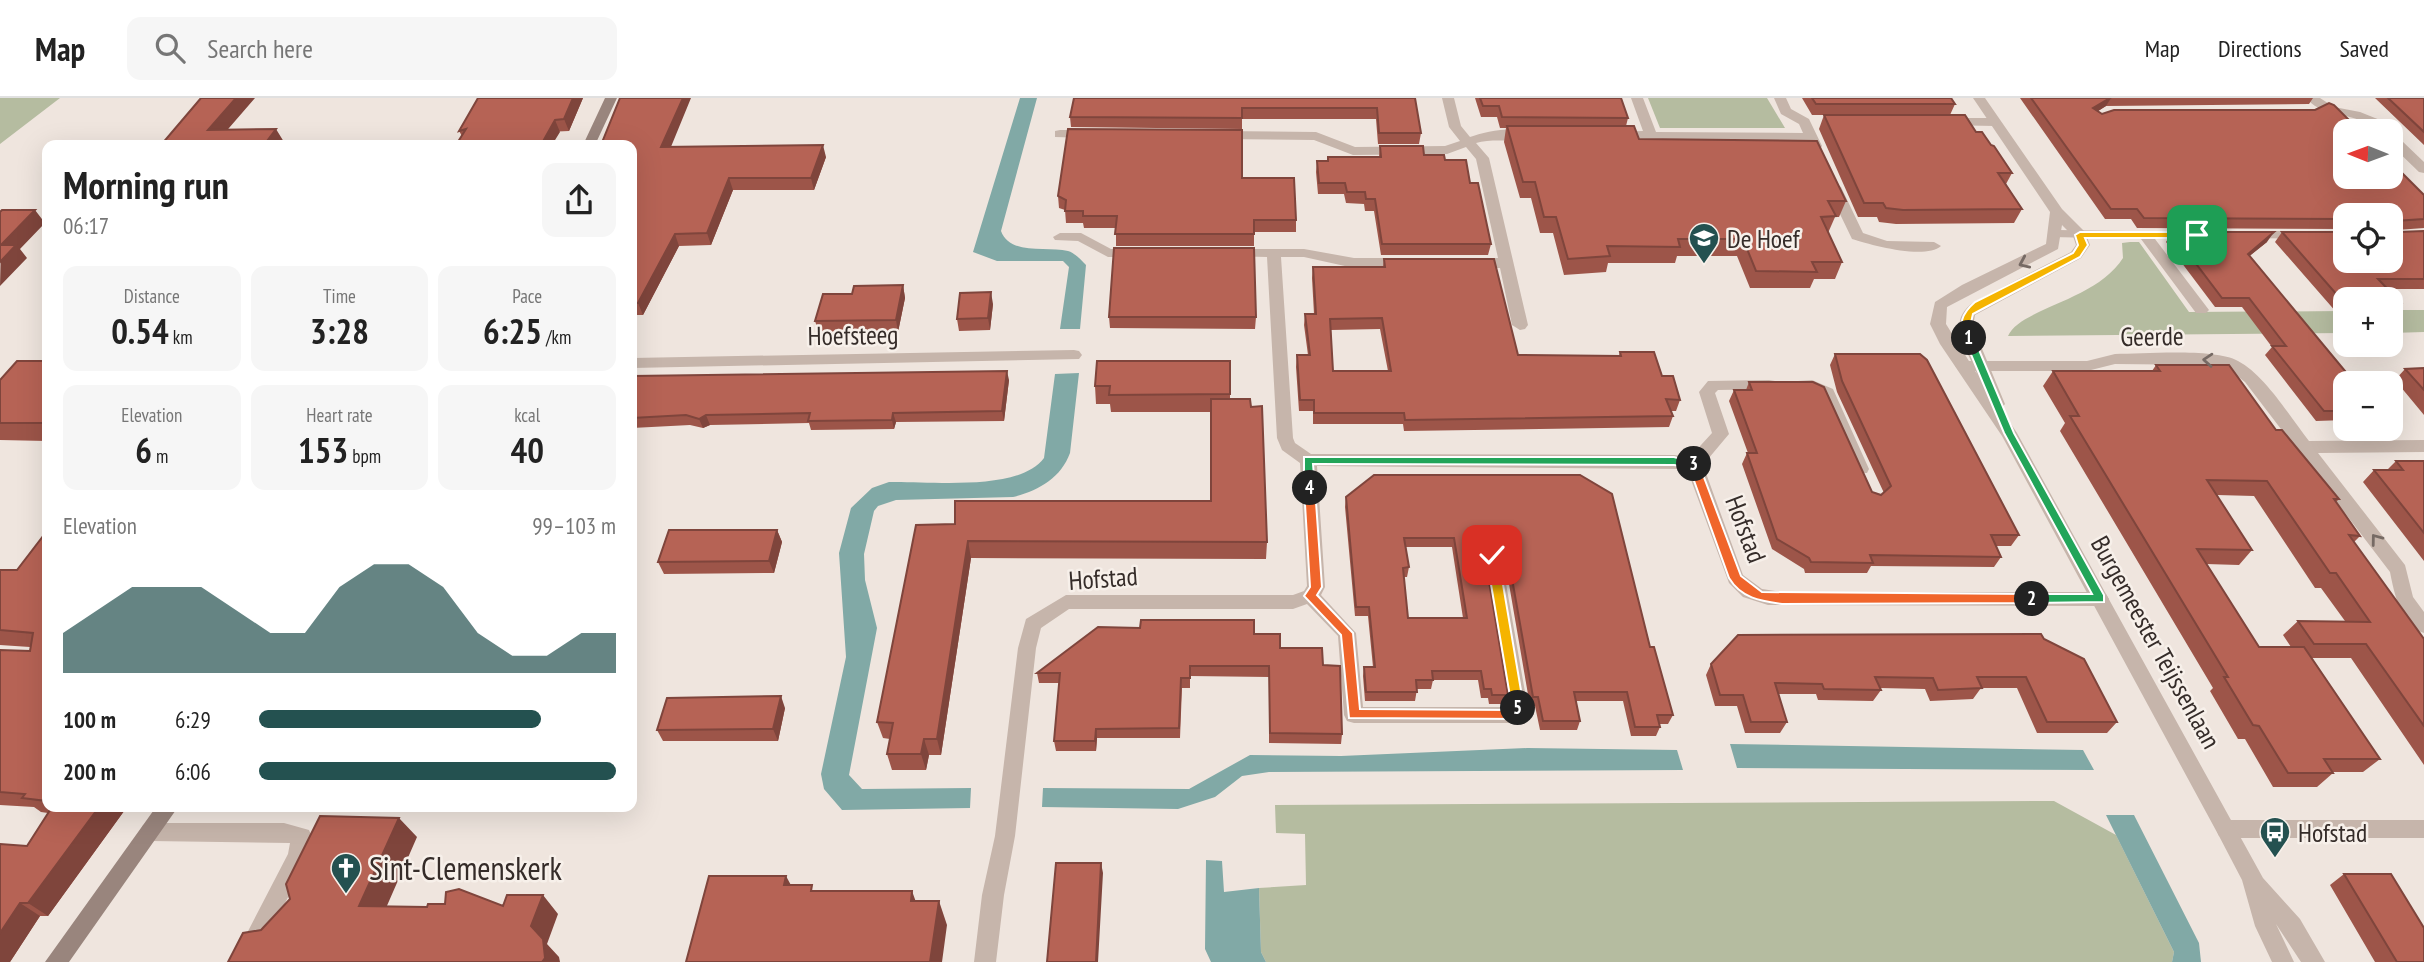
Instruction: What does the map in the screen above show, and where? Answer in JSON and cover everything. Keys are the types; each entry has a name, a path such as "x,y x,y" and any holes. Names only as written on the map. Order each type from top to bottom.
{"main road":[{"path":"591,140 611,98"},
{"path":"56,962 164,812"}],"street":[{"path":"1448,98 1455,127 1482,158 1520,325"},
{"path":"1637,98 1651,135"},
{"path":"1780,98 1786,111 1810,122 1811,137 1857,236 1868,242 1885,245 1934,246"},
{"path":"1979,98 2057,212 2080,235"},
{"path":"2313,106 2329,111 2360,113 2369,119"},
{"path":"1934,122 1995,122"},
{"path":"1060,134 1101,134"},
{"path":"1209,135 1316,136 1353,151 1447,150 1487,135 1541,135"},
{"path":"1596,135 1811,137"},
{"path":"2403,149 2424,169"},
{"path":"2057,212 2057,234 2211,235"},
{"name":"Burgemeester Teijssenlaan","path":"2057,234 2053,246 2038,257 1954,294 1940,305 1938,324 1962,366 2009,433 2226,829 2252,878 2266,926 2283,962"},
{"name":"Burgemeester Teijssenlaan","path":"2009,433 1965,327 1968,313 1979,304 2076,255 2083,245 2080,235"},
{"path":"2145,235 2201,310"},
{"path":"2238,235 2333,235"},
{"path":"1060,237 1081,237 1108,253 1146,253"},
{"path":"1210,253 1304,253 1354,263 1423,263"},
{"path":"1274,253 1285,438 1288,446 1308,460 1674,461 1694,464 1721,434 1707,393 1713,384 1812,385 1827,393 1868,486"},
{"path":"1450,263 1505,263"},
{"name":"Hoefsteeg","path":"637,363 1074,355"},
{"name":"Geerde","path":"1962,366 2087,366 2115,359 2211,360 2232,363 2250,378 2399,570 2404,599 2424,626"},
{"path":"2305,447 2424,446"},
{"path":"1308,460 1316,587 1310,596 1347,633 1354,715 1519,715 1492,555"},
{"name":"Hofstad","path":"1694,464 1735,578 1740,585 1759,596 1782,599 2100,598"},
{"name":"Hofstad","path":"985,962 993,895 1005,836 1027,648 1034,624 1066,601 1293,602 1310,596"},
{"path":"2226,829 2424,829"},
{"path":"150,832 284,832 302,837 298,856 243,962"},
{"name":"Burgemeester Teijssenlaan","path":"2252,878 2292,926 2314,962"}],"green space":[{"path":"0,98 60,98 0,144"},
{"path":"1648,98 1767,98 1785,128 1660,128"},
{"path":"2139,242 2189,312 2333,311 2333,333 2008,336 2015,326 2027,318 2078,294 2111,273 2123,258 2122,243"},
{"path":"2403,310 2424,310 2424,332 2403,333"},
{"path":"2054,801 2116,835 2174,952 2172,962 1266,962 1261,952 1259,888 1306,885 1305,834 1276,833 1275,805"}],"water":[{"path":"1020,98 1037,98 1001,231 1012,244 1030,249 1068,251 1086,265 1080,329 1060,329 1069,267 1063,261 997,261 973,252"},
{"path":"1079,373 1070,453 1061,470 1048,482 1013,497 896,500 878,506 874,511 864,554 865,580 877,628 849,775 862,789 971,788 970,808 842,810 824,789 821,774 846,657 839,553 851,508 872,488 889,482 949,483 995,480 1032,469 1044,458 1055,374"},
{"path":"1730,744 2083,750 2094,770 1737,768"},
{"path":"1527,748 1677,750 1683,770 1269,772 1242,776 1215,797 1178,809 1042,807 1043,788 1189,789 1250,755 1341,756"},
{"path":"2106,815 2134,815 2199,943 2201,962 2172,962 2174,952"},
{"path":"1206,860 1222,861 1224,892 1259,888 1261,952 1266,962 1211,962 1205,949"}],"building":[{"path":"201,98 236,98 208,130 276,129 268,140 165,140"},
{"path":"478,98 573,98 564,119 555,120 544,140 459,140 466,129 459,131"},
{"path":"620,98 683,98 661,147 823,145 811,178 729,178 707,233 675,234 637,303 637,140 603,140"},
{"path":"1074,98 1415,98 1421,133 1379,133 1377,108 1242,108 1242,118 1070,117"},
{"path":"1480,98 1621,98 1628,118 1502,117 1499,106 1483,106"},
{"path":"1812,98 1951,98 1955,104 1816,104"},
{"path":"2031,98 2110,98 2093,108 2102,114 2114,110 2315,110 2329,103 2348,119 2333,119 2333,189 2403,189 2403,174 2424,195 2424,219 2403,220 2403,203 2333,203 2333,219 2144,218 2137,209 2111,209"},
{"path":"2388,98 2424,98 2424,132"},
{"path":"1824,115 1965,115 1976,132 1982,132 1994,146 2012,173 1998,173 2022,209 1903,210 1886,208 1883,203 1864,203"},
{"path":"1507,126 1634,126 1639,139 1817,141 1846,201 1828,201 1836,216 1821,217 1842,262 1812,262 1817,272 1756,271 1743,239 1678,239 1680,247 1607,246 1610,256 1568,259 1556,217 1544,217 1535,182 1523,182"},
{"path":"1068,129 1242,130 1242,178 1294,178 1296,220 1254,220 1254,234 1115,234 1117,216 1083,216 1083,211 1065,211 1066,200 1058,196"},
{"path":"1380,146 1423,146 1424,155 1444,155 1445,160 1466,160 1470,183 1478,183 1491,244 1382,244 1375,199 1366,199 1365,192 1347,192 1345,183 1319,183 1317,161 1328,161 1328,157 1381,157"},
{"path":"35,210 1,245 16,245 0,262 0,212"},
{"path":"2424,231 2424,279 2378,279 2386,287 2333,287 2333,290 2282,232 2333,232 2333,273 2403,273 2403,232"},
{"path":"2172,232 2274,232 2248,254 2345,371 2333,371 2333,411 2324,411 2272,346 2286,346 2249,298 2222,298"},
{"path":"1114,248 1254,248 1256,317 1109,317"},
{"path":"1384,259 1494,259 1518,355 1621,356 1620,352 1654,352 1662,376 1673,376 1680,400 1666,399 1673,416 1405,420 1404,413 1314,413 1314,400 1300,400 1297,355 1310,355 1305,314 1316,314 1313,267 1385,267","holes":["1382,318 1391,371 1333,371 1330,319"]},
{"path":"903,285 896,320 815,321 823,294 852,294 854,286"},
{"path":"991,292 988,318 957,319 960,293"},
{"path":"1835,354 1920,354 1927,360 2019,535 1991,535 2001,557 1870,555 1873,563 1811,562 1809,558 1777,539 1747,453 1757,453 1734,390 1752,390 1749,382 1813,382 1824,387 1872,492 1881,495 1891,486 1842,381"},
{"path":"17,361 42,361 42,423 0,423 0,380"},
{"path":"1097,361 1230,361 1230,394 1109,395 1110,386 1095,386"},
{"path":"2156,365 2229,365 2276,430 2282,430 2339,499 2334,499 2360,536 2349,535 2424,639 2424,726 2366,644 2314,644 2298,621 2370,622 2336,573 2330,573 2267,481 2207,480 2252,550 2197,549 2259,647 2304,647 2380,759 2324,759 2333,773 2288,773 2259,726 2253,725 2224,677 2228,677 2070,416 2079,416 2053,371 2160,371"},
{"path":"2424,368 2424,390 2405,369"},
{"path":"1007,371 1002,411 893,413 892,420 808,421 810,413 706,415 699,419 686,415 637,418 637,376"},
{"path":"1211,399 1250,399 1251,407 1262,406 1267,542 968,541 937,739 924,739 921,754 887,754 893,723 877,722 916,525 955,524 955,501 1211,501"},
{"path":"2396,461 2424,461 2424,533 2374,470 2403,470"},
{"path":"1374,475 1580,475 1612,494 1650,647 1654,647 1673,715 1657,715 1660,727 1635,727 1627,692 1574,692 1580,721 1543,721 1538,697 1533,697 1506,545 1500,538 1488,538 1483,546 1508,695 1492,695 1491,689 1484,689 1481,671 1432,671 1433,680 1416,680 1417,692 1366,692 1364,667 1375,667 1369,607 1356,607 1346,497","holes":["1404,538 1454,538 1467,618 1408,618 1403,568 1409,567"]},
{"path":"669,530 777,530 769,561 658,562"},
{"path":"42,538 42,800 22,798 25,794 0,792 0,650 30,651 33,633 0,630 0,570 17,570"},
{"path":"1141,620 1254,620 1254,634 1280,634 1280,648 1322,648 1323,665 1340,666 1342,734 1270,733 1269,666 1190,666 1190,678 1181,678 1179,728 1096,729 1095,741 1054,741 1060,673 1037,673 1098,627 1140,628"},
{"path":"2041,634 2044,639 2084,659 2117,722 2047,722 2026,677 1977,677 1982,688 1938,690 1933,678 1875,677 1881,690 1824,689 1822,684 1775,683 1787,722 1751,722 1743,695 1720,695 1711,664 1738,635"},
{"path":"781,696 773,729 657,730 667,698"},
{"path":"49,812 95,812 28,903 20,903 0,933 0,844 27,846"},
{"path":"320,816 399,818 359,906 427,907 428,904 445,904 446,892 459,889 503,906 507,895 543,895 531,926 543,939 545,958 542,962 228,962 243,933 261,930 290,899 286,884"},
{"path":"1056,863 1101,863 1096,962 1047,962"},
{"path":"2344,874 2391,874 2424,928 2424,962 2397,962"},
{"path":"709,876 786,876 784,885 812,885 811,891 912,891 911,901 939,901 930,962 686,962"}],"place":[{"name":"De Hoef","path":"1704,265"},
{"name":"Hofstad","path":"2275,859"},
{"name":"Sint-Clemenskerk","path":"346,895"}],"route":[{"path":"1492,555 1519,715 1354,715 1347,633 1310,596 1316,587 1308,460 1674,461 1694,464 1735,578 1749,592 1759,596 1771,599 2100,598 2009,433 1965,327 1968,313 1979,304 2076,255 2083,245 2080,235 2197,235"}]}
